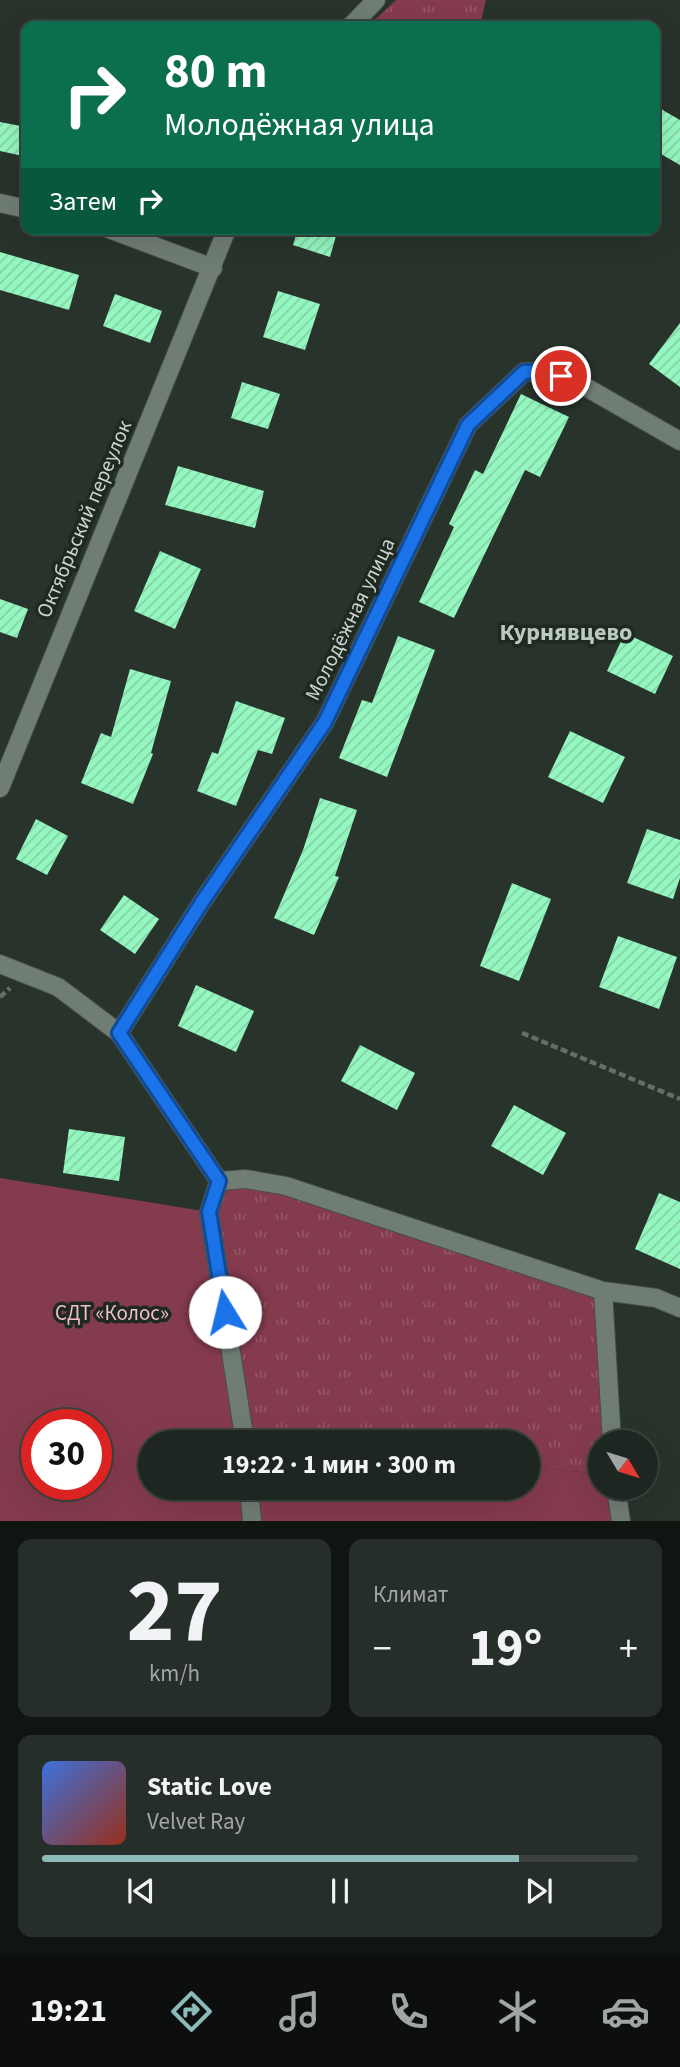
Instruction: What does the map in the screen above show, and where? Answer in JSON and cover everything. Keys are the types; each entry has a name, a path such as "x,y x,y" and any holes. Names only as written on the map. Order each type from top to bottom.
{"street":[{"path":"356,21 376,0"},
{"path":"0,203 21,208"},
{"path":"125,235 213,268"},
{"name":"Октябрьский переулок","path":"0,788 225,235"},
{"name":"Молодёжная улица","path":"119,1033 202,902 325,722 468,425 524,372 545,371 577,382 680,441"},
{"path":"0,964 58,988 119,1033 219,1181"},
{"path":"219,1181 246,1179 286,1186 603,1291 656,1298 680,1308"},
{"path":"219,1181 209,1212 243,1430"},
{"path":"603,1291 611,1430"},
{"path":"250,1500 252,1521"},
{"path":"618,1500 621,1521"}],"path":[{"path":"522,1033 680,1099"}],"green space":[{"path":"396,0 486,0 481,21 373,21"},
{"name":"СДТ «Колос»","path":"0,1178 209,1212 243,1430 138,1430 138,1500 540,1500 540,1468 588,1473 588,1500 614,1500 615,1521 0,1521"},
{"path":"246,1179 603,1291 611,1430 588,1430 588,1473 540,1468 540,1430 243,1430 209,1212 219,1181"}],"building":[{"path":"660,108 680,120 680,165 660,153"},
{"path":"0,122 21,126 21,156 0,151"},
{"path":"296,235 336,235 330,257 293,245"},
{"path":"0,252 79,275 69,310 0,290"},
{"path":"278,291 320,304 305,350 263,337"},
{"path":"115,294 162,311 150,343 103,326"},
{"path":"680,323 680,387 649,364"},
{"path":"242,382 280,394 268,429 231,418"},
{"path":"521,394 569,417 540,477 525,470 454,618 419,602 454,527 449,524 475,470 483,474"},
{"path":"178,466 264,491 255,528 165,505"},
{"path":"160,551 201,569 175,629 134,611"},
{"path":"0,599 28,609 17,638 0,632"},
{"path":"625,633 673,656 655,694 607,671"},
{"path":"398,636 435,650 387,777 339,758 362,700 372,703"},
{"path":"130,669 171,681 151,753 153,754 133,804 81,783 101,733 111,737"},
{"path":"236,701 285,718 272,754 258,750 236,806 197,791 212,752 218,754"},
{"path":"570,731 625,757 603,803 548,777"},
{"path":"320,798 357,810 335,876 339,877 314,935 274,918 303,850"},
{"path":"36,819 68,836 47,875 16,859"},
{"path":"647,829 680,840 680,878 673,899 627,883"},
{"path":"512,883 551,899 519,981 480,966"},
{"path":"124,895 159,919 135,954 100,930"},
{"path":"618,936 677,957 659,1009 599,987"},
{"path":"196,985 254,1011 236,1052 178,1026"},
{"path":"360,1045 415,1073 397,1110 341,1081"},
{"path":"514,1105 566,1133 543,1175 491,1146"},
{"path":"69,1129 125,1137 119,1181 63,1173"},
{"path":"659,1193 680,1202 680,1269 635,1249"}],"district":[{"name":"Курнявцево","path":"566,632"}],"route":[{"path":"225,1312 209,1212 219,1181 119,1033 202,902 325,722 468,425 524,372 545,371 561,376"}]}
